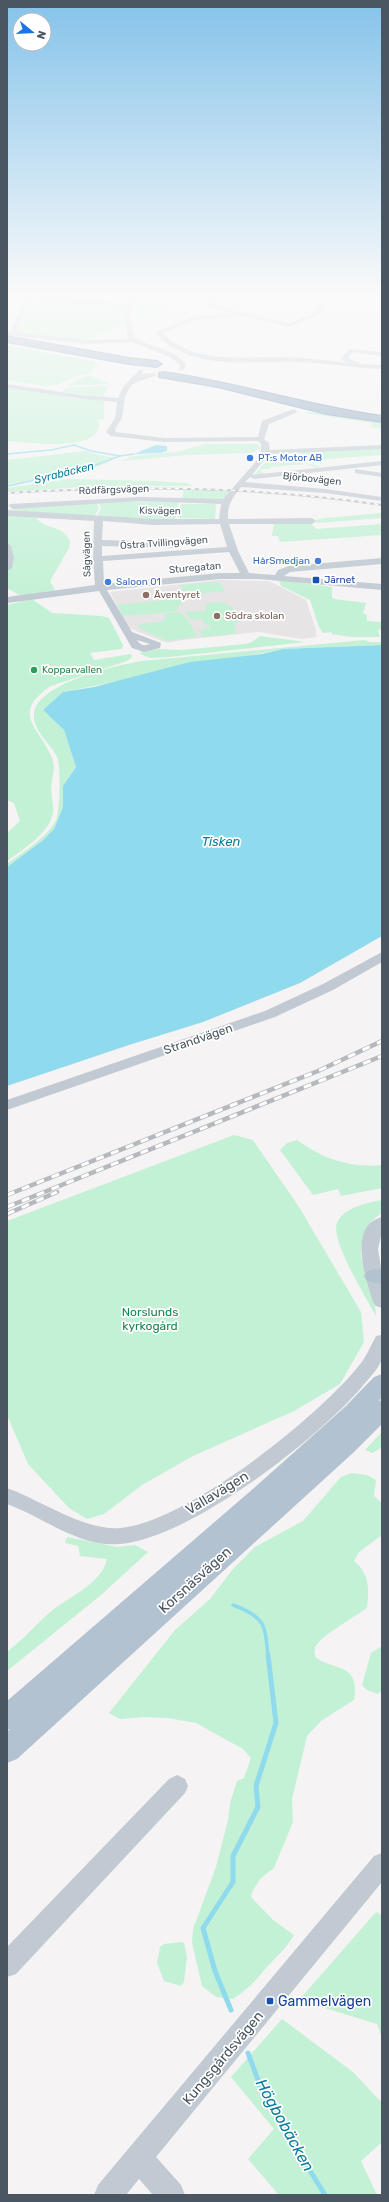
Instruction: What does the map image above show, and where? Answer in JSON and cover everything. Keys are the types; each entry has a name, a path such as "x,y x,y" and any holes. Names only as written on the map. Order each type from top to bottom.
{"highway":[{"path":"264,396 321,410 382,418"},
{"path":"275,396 313,406 382,418"}],"main road":[{"name":"Korsnäsvägen","path":"7,1718 253,1504 354,1412 382,1383"},
{"name":"Korsnäsvägen","path":"7,1750 340,1450 382,1408"}],"street":[{"path":"74,396 121,400"},
{"path":"123,396 121,400 122,414 110,431 115,434 164,440 260,439 265,442 266,452 261,461 240,484 226,502 224,508 225,522 232,547 246,576"},
{"path":"260,439 263,436 265,423 293,411"},
{"path":"266,452 382,447"},
{"path":"277,457 293,460"},
{"path":"305,462 328,468"},
{"path":"247,477 260,477 382,463"},
{"path":"347,466 354,470 382,475"},
{"name":"Björbovägen","path":"240,484 314,489 382,499"},
{"name":"Rödfärgsvägen","path":"8,513 8,508 12,506 40,504 140,499 226,502"},
{"name":"Kisvägen","path":"8,513 98,519 225,522 312,521"},
{"name":"Sågvägen","path":"98,519 97,543 100,588"},
{"path":"97,543 232,547"},
{"path":"7,546 10,552 10,563 7,568"},
{"name":"Östra Tvillingvägen","path":"98,559 232,547"},
{"path":"278,578 281,572 289,568 382,561"},
{"name":"Sturegatan","path":"7,600 21,597 213,576 278,578 382,587"},
{"path":"100,588 127,633"},
{"path":"7,589 21,597"},
{"name":"Strandvägen","path":"7,1105 270,1014 332,985 382,956"},
{"path":"382,1222 375,1230 369,1248 378,1276 382,1302"},
{"name":"Vallavägen","path":"7,1496 79,1529 104,1536 131,1535 164,1524 225,1491 290,1443 359,1378 376,1356 382,1341"},
{"path":"7,1966 177,1786"},
{"name":"Kungsgårdsvägen","path":"108,2195 382,1864"},
{"path":"139,2158 171,2195"}],"shaded area":[{"name":"Södra skolan","path":"218,580 269,581 306,600 316,630 316,637 302,639 259,632 167,643 129,628 110,592"}],"green space":[{"path":"7,396 62,396 68,398 104,401 104,419 96,420 99,422 97,432 89,439 61,444 7,441"},
{"path":"310,412 382,422 382,429 371,427 372,423 303,413"},
{"path":"205,444 258,444 260,449 252,453 187,455 121,461 133,456 177,452"},
{"path":"382,447 382,455 327,459 321,463 290,456 305,452"},
{"path":"85,451 108,457 117,457 107,463 79,472 33,481 7,484 7,460"},
{"path":"273,454 278,459 269,460 271,463 285,462 284,460 320,466 317,468 306,464 270,467 271,469 260,469 263,474 254,475"},
{"path":"69,479 156,481 187,483 193,486 95,486 7,492 7,488"},
{"path":"184,488 230,490 222,501 182,499"},
{"path":"179,501 175,521 97,517 101,508 99,502"},
{"path":"96,502 99,508 94,517 12,510 18,506"},
{"path":"181,504 216,504 215,519 178,518"},
{"path":"382,513 382,518 317,523 315,520 323,519 315,519"},
{"path":"7,514 31,514 43,524 62,531 67,536 70,542 69,548 50,581 55,590 21,596 7,588"},
{"path":"310,522 316,529 382,524 382,535 280,542 278,536 272,536 274,523"},
{"path":"279,580 332,587 332,597 334,599 366,603 363,613 367,615 367,621 381,622 382,629 378,630 380,637 351,637 331,634 332,632 323,633 319,627 310,600 281,586"},
{"path":"219,582 225,591 186,595 180,585"},
{"path":"185,598 176,610 171,612 123,616 117,605"},
{"name":"Kopparvallen","path":"32,599 52,613 101,616 109,618 123,645 122,649 90,653 94,660 131,654 132,657 127,661 51,686 38,696 32,705 30,713 31,721 47,747 53,762 54,769 51,788 53,813 51,821 41,834 28,846 7,861 7,833 20,821 14,803 7,800 7,605"},
{"path":"221,602 232,607 243,621 234,623 236,633 234,634 203,637 198,630 211,628 210,626 203,623 202,619 191,620 185,612 206,611 206,604"},
{"path":"180,612 188,620 197,637 167,641 137,627 141,624 164,621 165,615 168,613"},
{"path":"260,636 305,642 169,657 150,658 140,654 142,651 161,649 181,650 246,644 252,642"},
{"path":"365,640 370,642 382,642 382,645 283,649 63,692 43,710 64,730 76,767 63,786 63,807 54,829 42,841 7,867 7,864 41,839 56,820 60,788 57,757 39,732 34,721 34,715 38,704 47,694 62,685 79,678 115,667 142,661"},
{"name":"Norslunds kyrkogård","path":"234,1135 253,1140 299,1207 361,1312 364,1342 340,1384 294,1411 193,1456 142,1485 104,1514 87,1519 69,1508 28,1464 7,1415 7,1221"},
{"path":"297,1140 307,1147 337,1161 370,1166 382,1165 382,1188 341,1196 338,1189 313,1195 280,1150 287,1143"},
{"path":"382,1200 382,1213 368,1226 363,1237 361,1249 361,1256 375,1305 376,1316 350,1270 336,1231 337,1223 340,1218 350,1209"},
{"path":"382,1432 382,1447 373,1453 365,1450"},
{"path":"352,1473 367,1475 376,1480 374,1496 382,1503 382,1535 359,1552 354,1561 366,1577 368,1588 367,1608 323,1638 315,1648 315,1655 316,1658 345,1670 350,1674 355,1688 354,1700 321,1721 307,1736 292,1799 293,1822 274,1868 261,1878 253,1890 251,1897 273,1920 294,1935 284,1949 243,1992 233,1999 216,1997 202,1986 192,1943 193,1929 216,1867 228,1820 230,1803 237,1781 244,1778 251,1758 243,1749 196,1723 168,1718 144,1717 120,1719 109,1713 175,1630 210,1599 233,1569 255,1547 303,1521 341,1477"},
{"path":"67,1537 117,1547 135,1545 148,1552 101,1595 7,1671 7,1652 55,1608 98,1577 103,1568 107,1559 80,1556 78,1546 65,1543"},
{"path":"382,1646 382,1690 378,1694 367,1690 362,1685 371,1653"},
{"path":"376,1912 382,1915 382,2038 377,2024 299,2000"},
{"path":"184,1943 187,1957 184,1982 181,1986 164,1981 157,1963 160,1947 164,1944"},
{"path":"282,2019 353,2072 382,2103 382,2142 361,2161 377,2195 279,2195 248,2159 274,2129 231,2077"}],"water":[{"path":"156,445 167,446 167,451 161,453 134,454"},
{"name":"Tisken","path":"382,645 382,936 300,983 203,1022 7,1086 7,867 42,841 54,829 63,807 63,786 76,767 64,730 43,710 63,692 94,687 190,662 262,654 283,649"}],"waterway":[{"path":"7,454 51,450 74,445 91,451 120,456"},
{"path":"120,456 134,454"},
{"name":"Syrabäcken","path":"7,486 80,471 120,456"},
{"name":"Högbobäcken","path":"233,1605 252,1614 261,1623 266,1636 268,1656"},
{"name":"Högbobäcken","path":"231,2010 215,1971 203,1928 233,1882 233,1856 258,1807 256,1786 276,1723 268,1655"},
{"name":"Högbobäcken","path":"248,2053 264,2096 325,2195"}],"railway":[{"path":"7,493 54,490 148,488 195,489 288,494 382,505"},
{"path":"7,1195 318,1071 382,1041"},
{"path":"7,1207 382,1056"},
{"path":"7,1214 57,1192"}],"place":[{"name":"PT:s Motor AB","path":"250,458"},
{"name":"HårSmedjan","path":"318,561"},
{"name":"Järnet","path":"316,580"},
{"name":"Saloon 01","path":"108,582"},
{"name":"Äventyret","path":"146,595"},
{"name":"Södra skolan","path":"217,616"},
{"name":"Kopparvallen","path":"34,670"},
{"name":"Gammelvägen","path":"270,2001"}]}
